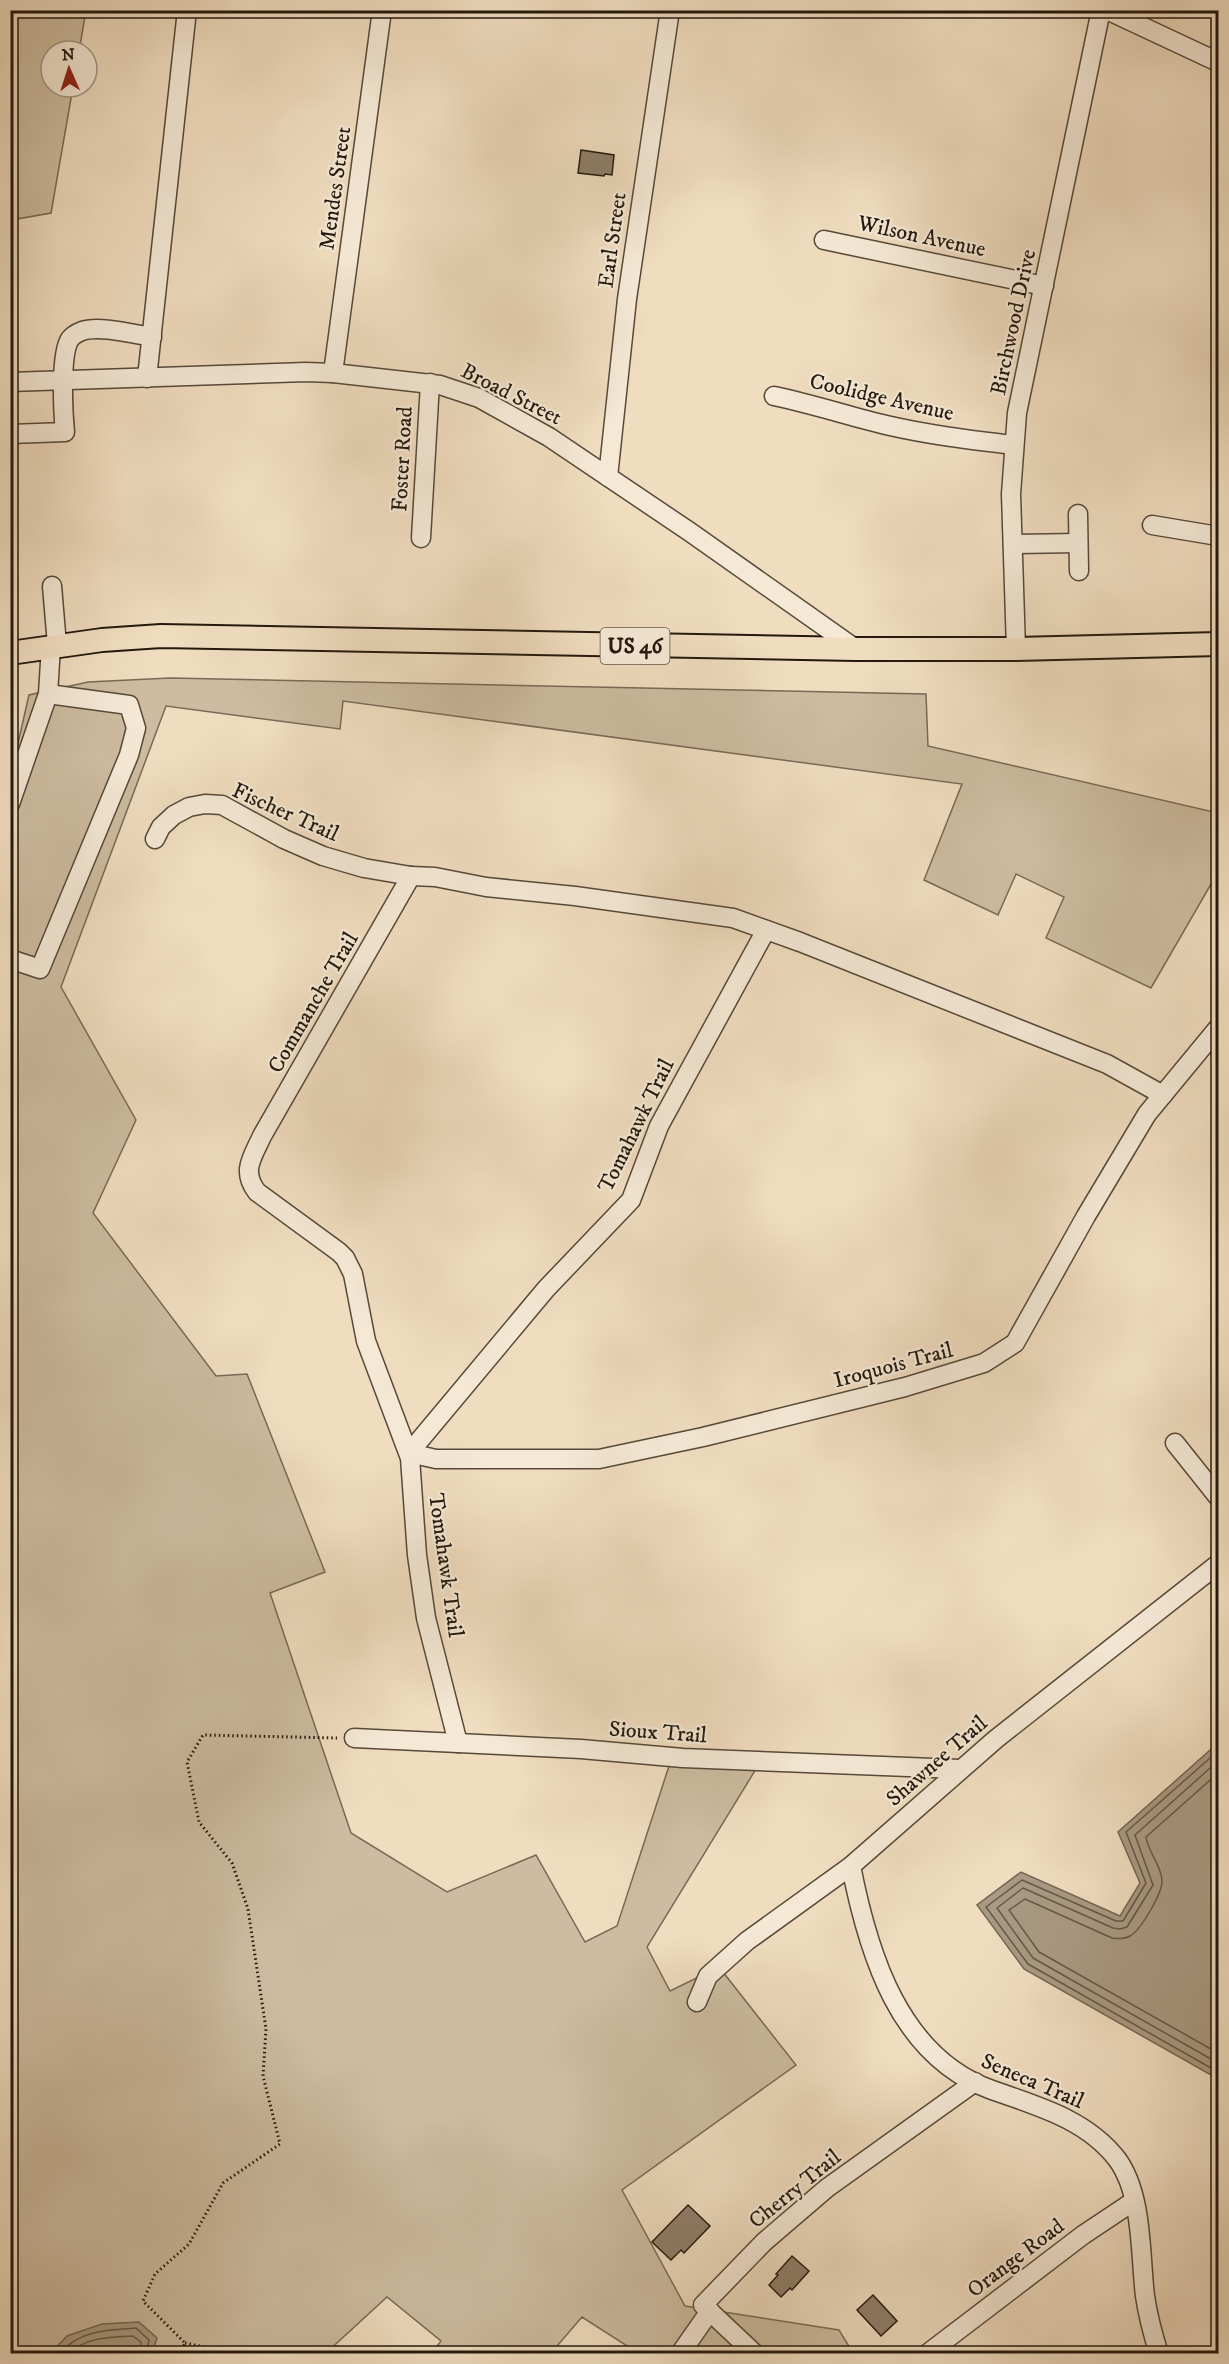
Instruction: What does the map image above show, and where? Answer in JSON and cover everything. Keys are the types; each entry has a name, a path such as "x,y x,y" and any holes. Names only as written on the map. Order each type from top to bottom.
{"main road":[{"name":"US 46","path":"10,653 114,639 204,636 856,649 1016,649 1218,644"}],"street":[{"path":"147,378 187,10"},
{"name":"Mendes Street","path":"333,373 382,10"},
{"name":"Earl Street","path":"608,477 627,299 670,10"},
{"name":"Birchwood Drive","path":"1016,649 1011,494 1017,413 1101,10"},
{"path":"1107,10 1218,62"},
{"name":"Wilson Avenue","path":"824,240 1044,286"},
{"path":"10,434 64,432 66,348 74,335 83,330 95,329 152,337"},
{"name":"Broad Street","path":"10,382 333,373 440,385 478,398 549,437 856,649"},
{"name":"Foster Road","path":"421,538 430,383"},
{"name":"Coolidge Avenue","path":"774,396 819,405 897,427 956,438 1014,445"},
{"path":"1078,514 1079,571"},
{"path":"1152,525 1218,536"},
{"path":"1013,544 1078,543"},
{"path":"10,804 48,694 54,646 52,586"},
{"path":"10,960 40,969 129,755 136,728 129,705 48,694"},
{"name":"Fischer Trail","path":"155,839 161,827 174,815 189,807 205,804 222,805 284,839 323,856 364,868 411,876"},
{"path":"411,876 435,877 486,887 733,918 1107,1064 1163,1095"},
{"name":"Commanche Trail","path":"409,1454 366,1341 350,1265 339,1252 257,1192 248,1178 248,1169 262,1136 411,876"},
{"name":"Tomahawk Trail","path":"458,1743 426,1618 417,1555 409,1454 546,1289 631,1200 659,1126 766,930"},
{"name":"Iroquois Trail","path":"409,1454 436,1459 600,1459 703,1437 905,1387 984,1363 1015,1343 1147,1114 1218,1028"},
{"path":"1175,1443 1218,1497"},
{"name":"Shawnee Trail","path":"697,2002 708,1976 747,1941 851,1866 959,1769 1218,1563"},
{"name":"Sioux Trail","path":"354,1738 581,1749 682,1758 959,1769"},
{"name":"Seneca Trail","path":"851,1866 857,1896 887,1990 920,2040 958,2074 1048,2109 1088,2131 1101,2141 1118,2161 1126,2176 1140,2229 1145,2297 1159,2354"},
{"name":"Cherry Trail","path":"680,2354 710,2311 703,2305 764,2242 827,2188 975,2082"},
{"name":"Orange Road","path":"927,2354 1083,2235 1134,2201"},
{"path":"710,2311 755,2354"}],"path":[{"path":"238,2354 185,2343 143,2301 155,2274 189,2244 223,2183 280,2144 263,2076 266,2030 248,1908 232,1863 199,1822 188,1762 202,1735 354,1738"},
{"path":"180,2354 185,2343"}],"shaded area":[{"path":"11,10 86,11 81,39 39,39 39,99 71,99 51,213 11,220"},
{"path":"170,678 926,694 928,746 1218,813 1218,872 1151,988 1046,938 1064,897 1016,874 998,915 924,880 962,784 343,701 340,729 166,706 61,987 136,1120 93,1213 216,1376 247,1374 325,1572 270,1593 351,1833 447,1892 536,1855 585,1942 617,1926 669,1766 756,1769 647,1947 670,1991 719,1967 796,2065 622,2190 685,2306 839,2330 853,2353 638,2353 582,2317 551,2353 432,2353 441,2341 387,2297 326,2353 11,2353 10,1290 17,1278 11,1264 10,1179 13,1179 11,1171 10,778 29,695 88,682"}],"water":[{"path":"1218,1743 1218,2079 1024,1969 977,1905 1021,1872 1120,1916 1140,1883 1118,1832"},
{"path":"139,2322 157,2338 152,2353 51,2353 67,2336 102,2324"}],"building":[{"path":"581,150 614,155 612,175 578,173"},
{"path":"688,2205 710,2226 684,2253 681,2250 671,2260 652,2242"},
{"path":"792,2256 809,2271 792,2290 790,2288 781,2297 769,2285"},
{"path":"873,2295 897,2321 881,2336 857,2310"}]}
